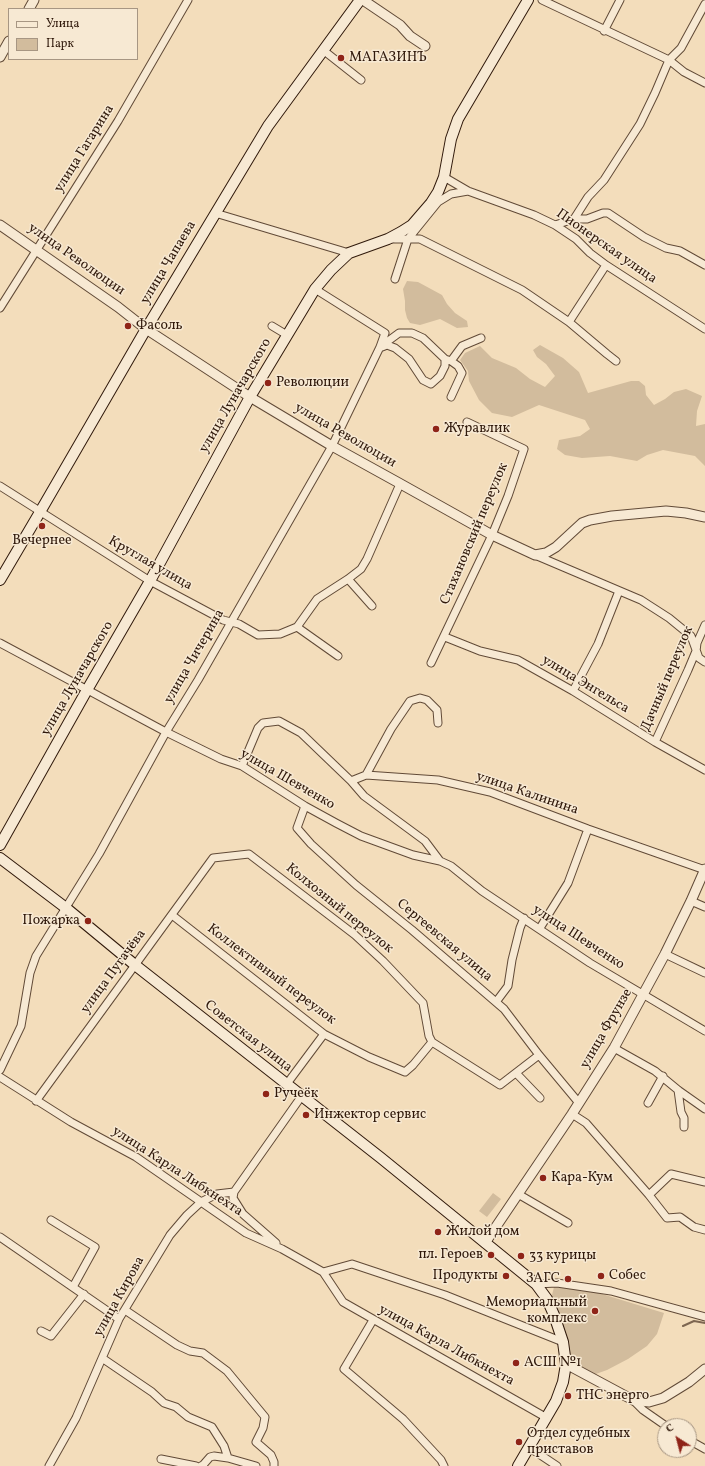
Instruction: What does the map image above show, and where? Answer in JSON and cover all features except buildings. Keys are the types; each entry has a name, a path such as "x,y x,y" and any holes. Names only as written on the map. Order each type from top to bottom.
{"main road":[{"name":"улица Чапаева","path":"0,580 146,329 268,126 361,0"},
{"name":"улица Луначарского","path":"0,845 150,581 250,397 315,289 349,253 388,239 402,232 421,215 438,192 444,177 451,139 458,119 528,0"},
{"name":"Советская улица","path":"0,858 66,908 301,1097 381,1158 536,1284 547,1298 563,1342 566,1364 563,1382 556,1401 530,1448 518,1466"}],"street":[{"name":"улица Гагарина","path":"0,308 118,121 188,0"},
{"path":"361,0 400,26 410,36 425,46"},
{"path":"542,0 604,31 669,60 684,72 705,83"},
{"path":"604,31 620,0"},
{"path":"574,219 588,197 604,180 640,124 669,60 681,48 705,4"},
{"path":"0,57 8,43"},
{"path":"323,50 361,80"},
{"name":"Пионерская улица","path":"444,177 468,191 534,215 555,225 576,239 590,253 606,265 705,329"},
{"path":"394,279 408,239 438,202 451,194 468,191"},
{"path":"215,213 349,253"},
{"path":"555,225 574,219 588,219 603,213 608,214 644,237 666,248 680,251 705,265"},
{"name":"улица Революции","path":"0,224 118,307 146,329 250,397 332,446 400,484 492,534 535,555"},
{"path":"388,239 420,239 522,290 569,322 616,361"},
{"path":"569,322 606,265"},
{"name":"улица Чичерина","path":"0,1070 21,1026 30,973 36,956 99,854 166,732 231,623 332,446 380,347 385,332 315,289"},
{"path":"272,326 287,335"},
{"path":"380,347 399,333 412,333 423,338 448,360 458,366 462,373 451,397"},
{"path":"380,347 387,345 395,348 409,359 423,380 430,384 440,376 448,360 462,346 481,338"},
{"name":"Стахановский переулок","path":"431,663 445,637 492,534 508,496 524,449 467,422"},
{"path":"338,656 297,627 317,599 361,569 367,559 400,484"},
{"name":"Круглая улица","path":"0,486 150,581 223,620 239,624 258,635 280,634 297,627"},
{"path":"535,555 546,553 556,547 582,523 598,519 646,512 666,511 705,517"},
{"path":"535,555 641,600 669,618 691,636 699,658 705,662"},
{"path":"348,579 372,606"},
{"path":"573,691 598,644 619,591"},
{"name":"Дачный переулок","path":"655,742 696,651 696,642 705,626"},
{"name":"улица Энгельса","path":"445,637 480,651 518,660 573,691 655,742 705,770"},
{"name":"улица Шевченко","path":"0,643 166,732 221,759 242,766 305,806 361,836 413,855 450,866 482,891 590,962 705,1031"},
{"path":"366,775 391,729 410,701 420,698 427,700 437,710 438,723"},
{"path":"242,766 258,728 263,723 279,721 301,733 351,781"},
{"name":"улица Калинина","path":"351,781 366,775 438,780 490,792 588,829 705,869"},
{"name":"улица Шевченко","path":"351,781 364,796 425,841 440,862"},
{"name":"Сергеевская улица","path":"305,806 297,828 311,844 504,1009 539,1055 579,1103"},
{"path":"540,928 568,882 588,829"},
{"name":"Колхозный переулок","path":"213,858 249,854 355,935 383,961 423,1003 429,1036 432,1042"},
{"name":"улица Пугачёва","path":"36,1100 213,858"},
{"name":"улица Фрунзе","path":"485,1243 572,1114 614,1048 665,954 705,869"},
{"path":"691,901 705,907"},
{"name":"Коллективный переулок","path":"172,915 324,1034 369,1057 405,1072 432,1042"},
{"path":"496,1002 508,986 512,960 524,918"},
{"path":"665,954 705,973"},
{"path":"286,1085 324,1034"},
{"path":"432,1042 500,1085 539,1055"},
{"path":"614,1048 663,1076 678,1090 705,1109"},
{"path":"516,1073 540,1098"},
{"path":"648,1103 663,1076"},
{"name":"улица Карла Либкнехта","path":"0,1077 71,1122 136,1157 246,1233 282,1249 323,1272 343,1302 547,1418"},
{"path":"678,1090 681,1112 684,1118 684,1127"},
{"path":"282,1249 243,1214 233,1198 234,1192 301,1097"},
{"path":"572,1114 586,1124 649,1195 667,1218 680,1217 694,1227 705,1230"},
{"path":"649,1195 671,1174 705,1182"},
{"name":"улица Кирова","path":"49,1466 76,1418 119,1319 170,1235 187,1215 201,1202 217,1194 234,1192"},
{"path":"518,1194 568,1223"},
{"path":"51,1220 94,1247 73,1287"},
{"path":"0,1237 119,1319"},
{"path":"323,1272 352,1264 445,1295 563,1342"},
{"path":"536,1284 557,1283 611,1291 705,1317"},
{"path":"42,1331 51,1336 84,1294"},
{"path":"125,1310 177,1345 204,1353 227,1372 265,1417 263,1428 256,1442 271,1455 274,1466"},
{"path":"373,1320 344,1369 403,1419 441,1460 444,1466"},
{"path":"102,1358 152,1392 164,1403 170,1404 188,1417 212,1427 224,1446 228,1458"},
{"path":"566,1364 633,1400 643,1410 657,1420"},
{"path":"633,1400 649,1402 662,1398 689,1382 705,1369"},
{"path":"530,1448 557,1466"},
{"path":"201,1466 203,1466 210,1457 214,1456 228,1458 256,1466"},
{"path":"161,1459 196,1466"}],"green space":[{"path":"407,281 418,282 442,295 447,304 455,313 467,321 468,327 457,328 440,319 420,325 410,323 405,310 403,289"},
{"path":"540,345 563,358 579,372 588,393 631,381 639,381 645,386 646,395 654,405 674,392 686,389 702,396 697,411 696,426 705,424 705,466 695,456 663,450 647,455 637,461 610,456 582,458 565,455 557,449 559,440 580,436 590,429 585,420 539,405 512,417 492,413 479,400 469,381 468,371 460,360 465,353 480,346 492,358 516,368 530,379 545,387 555,376 546,364 537,357 533,350"},
{"path":"493,1193 501,1199 487,1217 479,1211"},
{"path":"554,1287 589,1290 664,1313 657,1334 647,1346 628,1359 607,1370 593,1375 578,1368 571,1361 566,1340 551,1299"}],"waterway":[{"path":"683,1326 694,1321 705,1323"}],"place":[{"name":"МАГАЗИНЪ","path":"341,58"},
{"name":"Фасоль","path":"128,326"},
{"name":"Революции","path":"268,383"},
{"name":"Журавлик","path":"436,429"},
{"name":"Вечернее","path":"42,526"},
{"name":"Пожарка","path":"88,921"},
{"name":"Ручеёк","path":"266,1094"},
{"name":"Инжектор сервис","path":"306,1115"},
{"name":"Кара-Кум","path":"543,1178"},
{"name":"Жилой дом","path":"438,1232"},
{"name":"пл. Героев","path":"491,1255"},
{"name":"33 курицы","path":"521,1256"},
{"name":"Продукты","path":"506,1276"},
{"name":"Собес","path":"601,1276"},
{"name":"ЗАГС","path":"568,1279"},
{"name":"Мемориальный комплекс","path":"595,1311"},
{"name":"АСШ №1","path":"516,1363"},
{"name":"ТНС энерго","path":"568,1396"},
{"name":"Отдел судебных приставов","path":"519,1442"}]}
